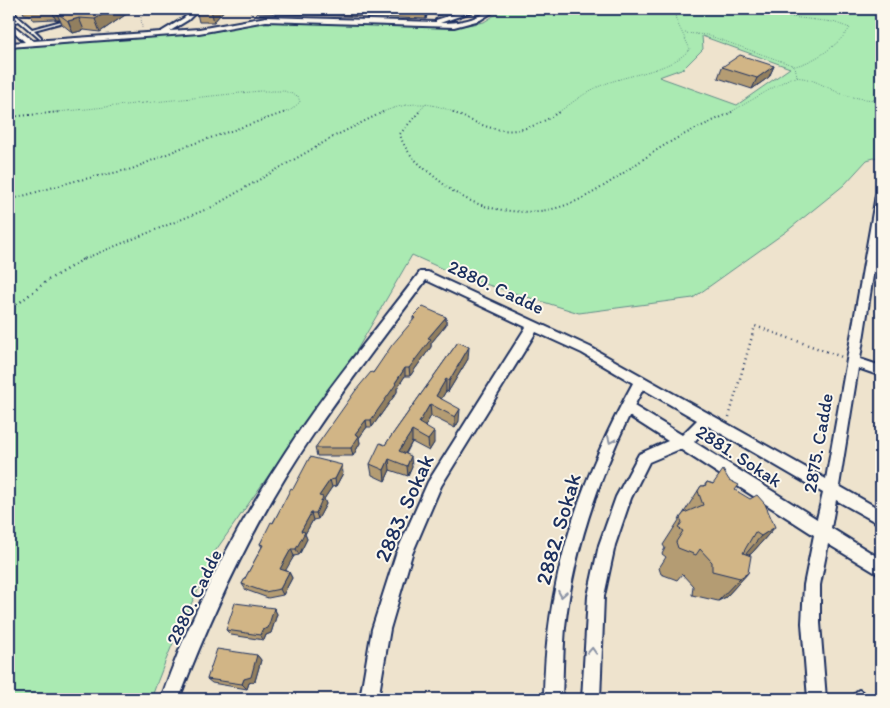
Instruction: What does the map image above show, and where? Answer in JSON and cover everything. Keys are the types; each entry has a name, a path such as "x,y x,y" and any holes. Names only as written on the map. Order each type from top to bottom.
{"street":[{"path":"157,34 186,19 196,9"},
{"path":"454,9 462,13"},
{"path":"418,24 430,23 476,9"},
{"path":"9,45 178,33 266,18 463,24 481,18 495,9"},
{"path":"186,19 186,24 194,31"},
{"path":"9,24 32,44"},
{"name":"2875. Cadde","path":"817,699 811,623 812,585 831,490 852,361 877,241 881,195"},
{"name":"2880. Cadde","path":"170,699 185,658 213,596 271,489 304,436 424,275 586,350 881,518"},
{"name":"2883. Sokak","path":"369,699 381,629 404,554 435,482 534,325"},
{"path":"852,361 881,371"},
{"name":"2882. Sokak","path":"553,699 558,616 566,569 590,492 606,451 641,381"},
{"name":"2881. Sokak","path":"627,408 881,568"},
{"path":"590,699 596,596 607,544 624,497 644,458 691,437 706,419"}],"lane":[{"path":"9,9 40,38"},
{"path":"31,30 74,19"},
{"path":"9,24 20,20"}],"path":[{"path":"150,9 141,17 142,28 154,30 157,34"},
{"path":"9,311 43,284 73,264 125,241 193,216 255,184 317,146 388,110 414,102 426,103 444,108 492,130 512,131 542,123 596,88 679,59 690,49 677,21 674,9"},
{"path":"684,33 706,35 795,66 804,65 837,42 850,28 833,22 725,9"},
{"path":"795,66 797,76"},
{"path":"426,103 400,134 400,140 419,163 445,186 470,202 502,211 531,214 556,210 597,192 637,162 676,138 732,112 775,85 797,76 846,95 881,100"},
{"path":"9,116 260,91 290,92 298,96 300,102 291,110 181,148 132,169 75,181 9,200"},
{"path":"726,431 755,326 852,361"}],"green space":[{"path":"504,9 881,9 881,156 867,160 844,185 787,231 693,298 579,313 456,275 412,255 358,348 209,560 213,563 179,630 151,699 9,699 9,48 212,32 273,21 450,28 484,22","holes":["702,36 790,68 737,105 659,77 684,68 703,49"]}],"building":[{"path":"70,9 112,9 95,19 79,18 68,21 56,12"},
{"path":"323,9 427,9 426,13"},
{"path":"740,55 774,66 757,78 722,67"},
{"path":"423,307 446,317 428,338 431,339 409,368 405,368 371,420 366,420 355,434 359,436 351,448 315,448 356,390 371,372 373,373 392,345 415,318 413,317"},
{"path":"458,342 469,347 449,381 446,379 436,396 460,409 455,417 430,404 419,423 434,432 428,440 412,431 399,451 411,456 407,466 389,459 384,470 370,464 380,443 385,445"},
{"path":"310,457 342,465 335,479 330,480 319,496 323,497 316,513 311,513 301,531 305,532 296,549 291,549 280,569 289,572 280,589 265,592 242,584 263,545 260,544 271,522 273,523"},
{"path":"723,470 729,480 739,485 735,490 750,499 757,495 765,504 775,527 761,536 755,532 743,553 751,556 748,573 740,578 712,571 712,562 700,549 696,555 678,548 676,542 683,531 678,528 682,522 680,518 684,513 703,505 698,491 707,482 713,484"},
{"path":"235,603 274,608 268,628 262,630 260,635 226,630"},
{"path":"217,649 257,655 251,677 244,679 242,684 207,679"}]}
